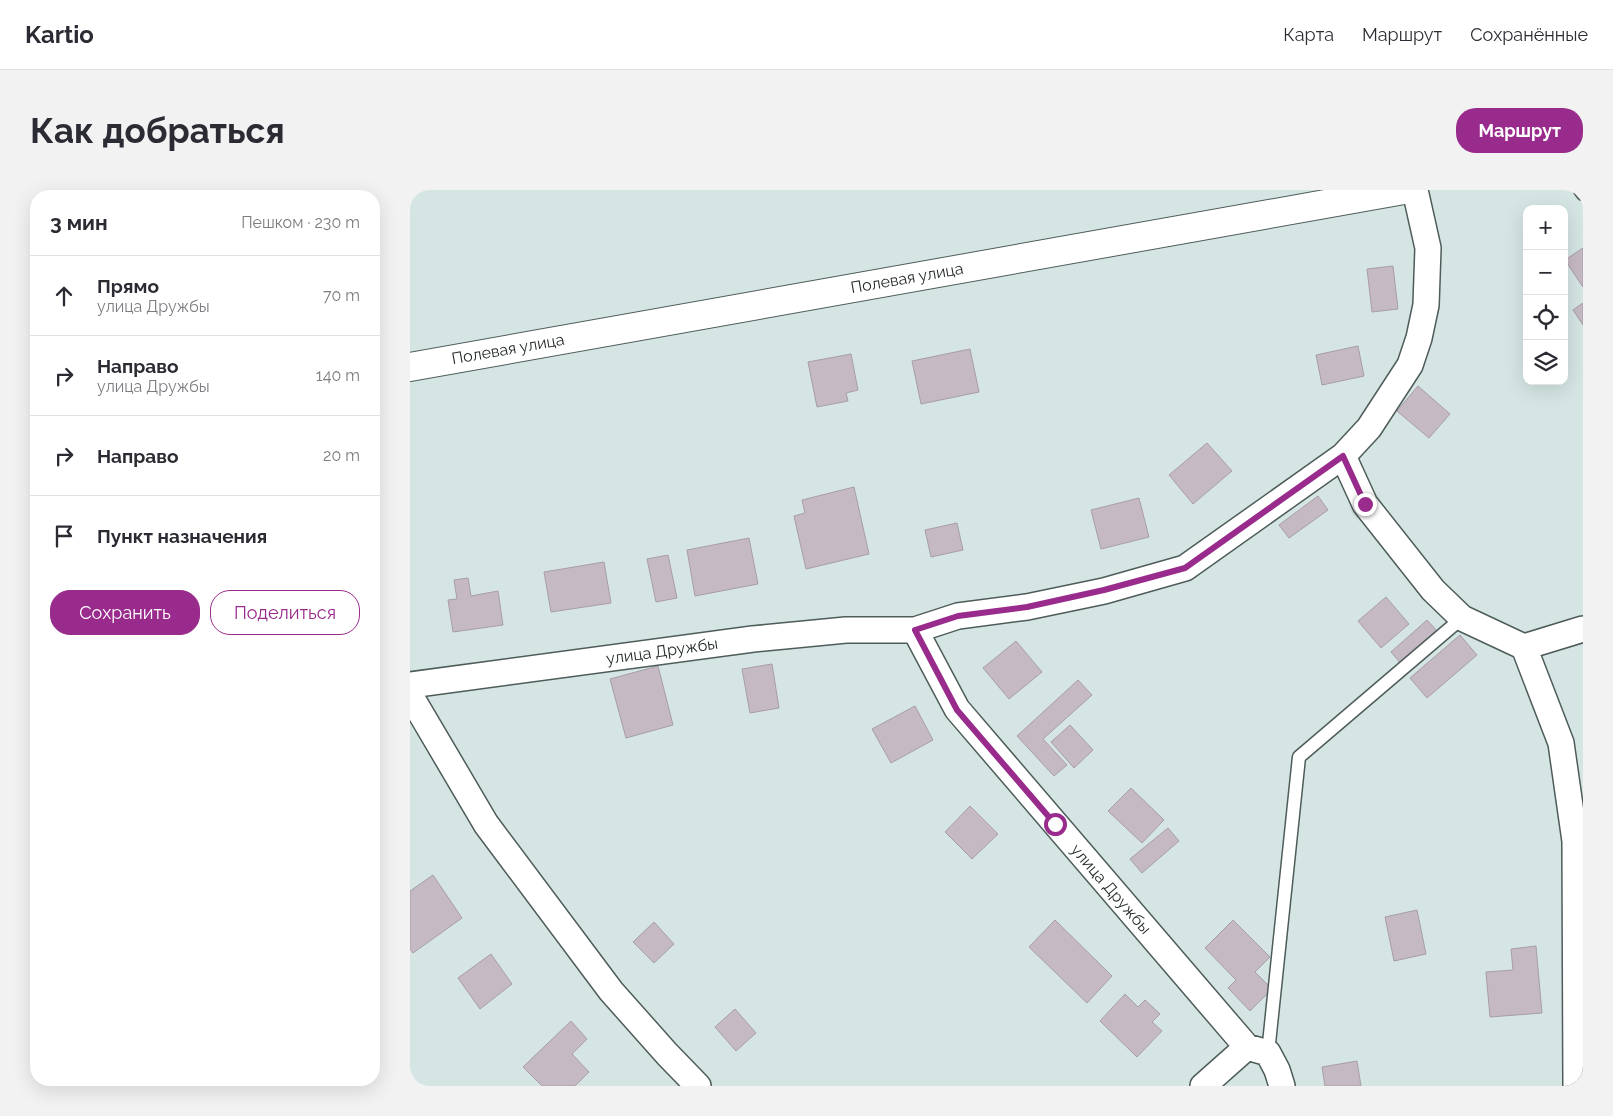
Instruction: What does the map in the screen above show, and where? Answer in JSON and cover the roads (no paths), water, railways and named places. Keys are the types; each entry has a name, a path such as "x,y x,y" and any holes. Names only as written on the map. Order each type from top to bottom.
{"street":[{"name":"Полевая улица","path":"410,367 1404,190"},
{"name":"улица Дружбы","path":"410,685 753,639 846,630 915,630 958,616 1027,607 1095,593 1185,568 1343,456 1369,428 1410,365 1419,338 1426,304 1428,248 1415,190"},
{"path":"1343,456 1365,504 1433,590 1462,618 1524,647 1583,629"},
{"name":"улица Дружбы","path":"915,630 957,710 1257,1050 1277,1070 1282,1086"},
{"path":"1524,647 1561,743 1575,841 1576,1086"},
{"path":"410,695 486,824 610,991 698,1086"},
{"path":"1203,1086 1257,1050"}],"lane":[{"path":"1580,190 1583,194"},
{"path":"1257,1050 1299,756 1462,618"}]}
